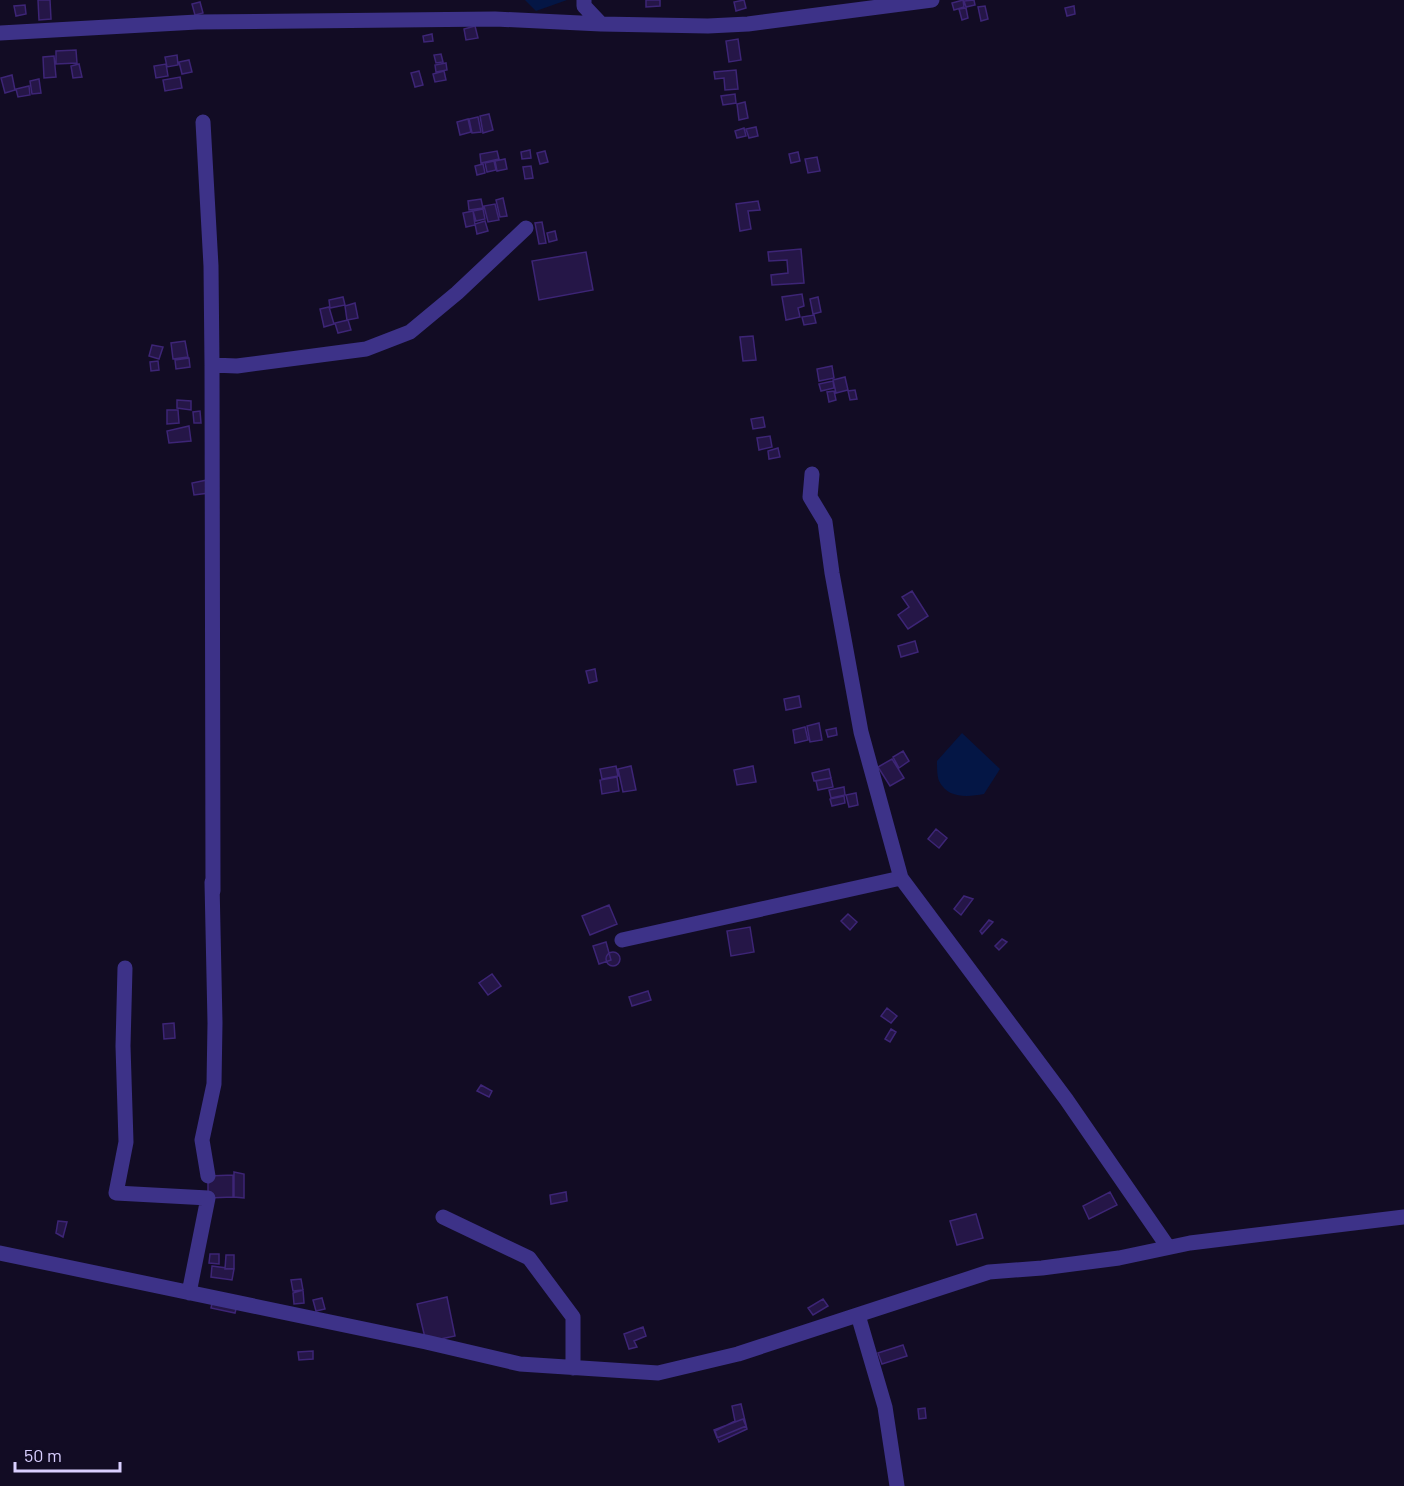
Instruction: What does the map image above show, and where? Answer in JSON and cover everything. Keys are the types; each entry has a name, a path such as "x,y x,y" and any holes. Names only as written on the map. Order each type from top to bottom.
{"street":[{"path":"584,0 584,6 601,24"},
{"path":"0,33 197,22 495,19 708,26 748,24 932,0"},
{"path":"203,122 211,266 212,365 215,1023 214,1084 202,1140 208,1176"},
{"path":"212,365 237,366 366,349 410,332 457,293 526,228"},
{"path":"812,474 810,497 825,522 861,732 901,878 1066,1099 1168,1247"},
{"path":"212,873 213,891"},
{"path":"622,940 901,878"},
{"path":"125,968 123,1046 126,1142 116,1193 208,1198 189,1293"},
{"path":"443,1217 529,1258 573,1317 573,1368"},
{"path":"0,1253 520,1364 658,1373 738,1354 989,1272 1097,1261 1168,1247 1404,1217"},
{"path":"858,1315 885,1407 897,1486"}],"water":[{"path":"525,0 567,0 536,11"},
{"path":"962,733 1000,769 984,794 965,796 953,794 939,781 937,761"}],"building":[{"path":"38,0 50,0 51,19 39,20"},
{"path":"646,0 660,0 660,6 646,7"},
{"path":"744,0 746,8 736,11 734,2"},
{"path":"963,0 964,7 954,10 952,3"},
{"path":"974,0 975,5 966,7 964,1"},
{"path":"200,2 203,13 195,15 192,4"},
{"path":"25,5 26,14 16,16 14,6"},
{"path":"985,6 988,19 981,21 978,7"},
{"path":"1074,6 1075,14 1067,16 1065,8"},
{"path":"966,8 968,18 962,20 959,9"},
{"path":"475,26 478,38 466,40 464,29"},
{"path":"432,34 433,41 424,42 423,36"},
{"path":"738,39 741,60 729,62 726,41"},
{"path":"76,50 77,63 56,64 56,51"},
{"path":"441,54 443,62 436,63 434,55"},
{"path":"177,55 178,65 167,67 165,57"},
{"path":"54,56 56,77 44,78 43,57"},
{"path":"189,60 192,72 182,74 179,62"},
{"path":"446,63 447,70 436,72 435,65"},
{"path":"79,64 82,77 73,78 71,66"},
{"path":"166,64 168,76 156,78 154,66"},
{"path":"736,70 738,89 725,90 724,78 715,79 714,72"},
{"path":"419,71 423,85 415,87 411,73"},
{"path":"444,71 446,80 435,82 433,74"},
{"path":"12,75 15,90 5,93 1,78"},
{"path":"180,77 182,88 165,91 163,80"},
{"path":"39,79 41,93 32,94 30,81"},
{"path":"29,86 30,95 18,97 16,89"},
{"path":"735,94 736,103 723,105 721,96"},
{"path":"745,102 748,118 739,120 737,104"},
{"path":"489,114 493,130 483,133 480,116"},
{"path":"478,117 481,132 472,133 469,119"},
{"path":"468,119 471,132 460,135 457,122"},
{"path":"756,127 758,136 749,138 746,129"},
{"path":"744,128 746,136 737,138 735,131"},
{"path":"530,150 531,158 522,159 521,152"},
{"path":"497,151 499,159 481,163 480,154"},
{"path":"545,151 548,162 540,164 537,153"},
{"path":"798,152 800,161 791,163 789,154"},
{"path":"817,157 820,171 808,173 805,159"},
{"path":"505,159 507,169 497,171 495,161"},
{"path":"494,161 496,170 487,172 485,163"},
{"path":"483,164 485,173 477,175 475,166"},
{"path":"531,166 533,178 525,179 523,167"},
{"path":"503,198 507,216 500,217 496,200"},
{"path":"481,199 483,208 469,210 468,201"},
{"path":"758,201 760,210 748,211 751,229 740,231 736,204"},
{"path":"495,204 499,220 488,222 484,206"},
{"path":"483,209 485,219 476,221 473,211"},
{"path":"473,211 475,225 466,227 463,213"},
{"path":"485,221 488,231 477,234 475,224"},
{"path":"542,222 546,243 539,244 535,223"},
{"path":"555,231 557,240 549,242 547,233"},
{"path":"801,249 804,283 772,285 771,275 788,273 787,260 769,261 768,252"},
{"path":"586,252 593,290 539,300 532,261"},
{"path":"802,294 804,306 798,308 800,317 786,320 782,297"},
{"path":"343,297 345,305 330,308 329,300"},
{"path":"818,297 821,312 813,314 810,299"},
{"path":"355,303 358,318 347,320 345,306"},
{"path":"329,307 334,324 324,327 320,309"},
{"path":"814,315 816,323 804,325 802,317"},
{"path":"348,320 351,330 338,333 335,323"},
{"path":"753,336 756,360 743,361 740,337"},
{"path":"185,341 188,357 173,359 171,343"},
{"path":"152,345 163,347 159,359 149,356"},
{"path":"189,358 190,367 176,369 175,360"},
{"path":"158,361 159,370 151,371 150,362"},
{"path":"832,366 834,378 819,381 817,369"},
{"path":"845,377 848,390 836,393 833,380"},
{"path":"833,381 834,388 821,391 819,384"},
{"path":"855,390 857,399 850,400 848,391"},
{"path":"834,391 836,400 829,402 827,392"},
{"path":"177,400 191,401 191,410 177,408"},
{"path":"167,410 178,410 179,423 167,424"},
{"path":"200,411 201,423 194,423 193,412"},
{"path":"763,417 765,427 753,429 751,419"},
{"path":"189,426 191,441 169,443 167,431"},
{"path":"770,436 772,447 759,450 757,438"},
{"path":"778,448 780,457 769,459 768,451"},
{"path":"207,480 209,493 194,495 192,483"},
{"path":"912,591 928,616 908,629 898,615 909,607 902,597"},
{"path":"915,641 918,652 901,657 898,646"},
{"path":"595,669 597,681 589,683 586,671"},
{"path":"799,696 801,707 786,710 784,699"},
{"path":"819,723 822,740 810,742 807,726"},
{"path":"805,727 808,740 795,743 793,730"},
{"path":"836,728 837,735 828,737 826,730"},
{"path":"903,751 909,761 899,768 893,757"},
{"path":"892,759 904,778 890,786 878,767"},
{"path":"616,766 618,776 602,779 600,769"},
{"path":"631,766 636,790 623,792 618,769"},
{"path":"753,766 756,782 737,785 734,770"},
{"path":"829,769 831,778 814,781 812,773"},
{"path":"617,777 619,791 602,794 600,780"},
{"path":"831,778 833,787 818,790 816,781"},
{"path":"844,787 845,795 831,798 829,790"},
{"path":"856,793 858,805 849,807 846,795"},
{"path":"844,796 845,803 832,806 830,799"},
{"path":"936,829 947,838 939,848 928,839"},
{"path":"964,896 973,899 961,915 954,909"},
{"path":"609,905 617,924 590,935 582,916"},
{"path":"848,914 857,922 850,930 841,921"},
{"path":"989,920 993,922 982,934 980,931"},
{"path":"750,927 754,952 731,956 727,931"},
{"path":"1002,939 1007,942 999,950 995,946"},
{"path":"606,942 611,960 599,964 593,946"},
{"path":"613,952 618,954 620,959 618,964 613,966 608,964 606,959 608,954"},
{"path":"492,974 501,986 488,995 479,983"},
{"path":"648,991 651,1000 632,1006 629,997"},
{"path":"887,1008 897,1016 891,1023 881,1016"},
{"path":"174,1023 175,1038 164,1039 163,1024"},
{"path":"891,1029 896,1032 890,1042 885,1039"},
{"path":"481,1085 492,1091 489,1097 477,1091"},
{"path":"234,1172 244,1174 244,1198 234,1197"},
{"path":"233,1175 233,1197 208,1198 208,1176"},
{"path":"566,1192 567,1201 551,1204 550,1195"},
{"path":"1110,1192 1117,1205 1089,1219 1083,1206"},
{"path":"976,1214 983,1238 957,1245 950,1221"},
{"path":"58,1221 67,1222 63,1237 56,1233"},
{"path":"210,1254 219,1254 219,1264 209,1263"},
{"path":"226,1255 234,1255 234,1269 225,1269"},
{"path":"212,1266 234,1269 232,1280 211,1277"},
{"path":"301,1279 303,1290 293,1291 291,1280"},
{"path":"303,1290 304,1303 294,1304 293,1293"},
{"path":"447,1297 455,1336 426,1342 417,1304"},
{"path":"322,1298 325,1309 316,1311 313,1300"},
{"path":"213,1299 237,1305 235,1313 211,1308"},
{"path":"823,1299 828,1306 813,1315 808,1308"},
{"path":"643,1327 646,1336 634,1341 637,1347 629,1349 624,1334"},
{"path":"903,1345 907,1356 882,1364 878,1353"},
{"path":"313,1351 313,1359 299,1360 298,1352"},
{"path":"741,1404 747,1429 719,1442 715,1431 735,1421 732,1406"},
{"path":"925,1408 926,1418 919,1419 918,1409"},
{"path":"743,1419 746,1426 717,1438 714,1430"}]}
